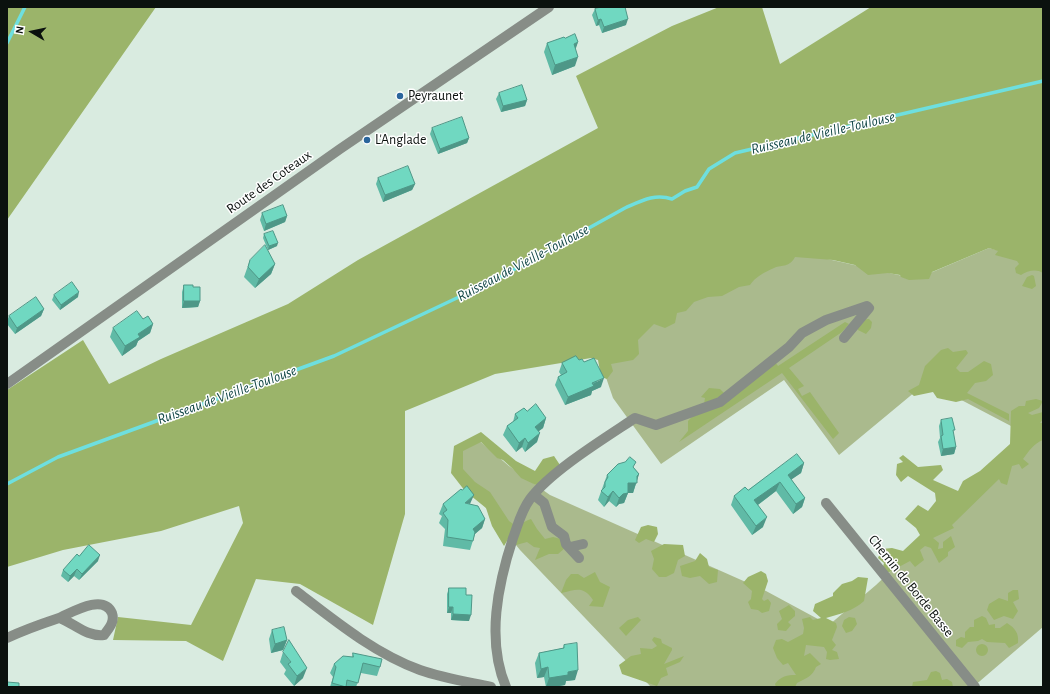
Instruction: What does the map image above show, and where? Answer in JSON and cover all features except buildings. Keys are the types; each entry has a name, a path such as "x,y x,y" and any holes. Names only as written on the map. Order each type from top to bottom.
{"street":[{"name":"Route des Coteaux","path":"7,384 334,154 550,7"},
{"path":"506,687 502,678 497,649 499,590 503,568 520,518 534,495 555,475 635,418 656,425 720,402 789,347 802,333 826,320 867,306 869,308 844,338"},
{"path":"534,495 544,502 552,527 564,536 570,548 579,558"},
{"name":"Chemin de Borde Basse","path":"826,503 975,687"},
{"path":"570,548 583,544"},
{"path":"296,592 349,632 396,659 420,670 491,687"},
{"path":"7,638 32,626 60,618 81,607 93,605 104,606 110,609 113,617 111,625 104,635 95,636 60,618"}],"green space":[{"path":"7,7 156,7 7,220"},
{"path":"719,7 762,7 780,64 871,7 1043,7 1043,273 1035,270 1021,275 1016,273 1015,268 1019,264 1017,261 995,255 998,251 989,248 932,272 929,279 909,280 901,277 900,275 888,273 868,275 855,265 833,260 795,257 790,263 774,268 760,275 750,285 739,287 722,296 708,297 694,302 686,311 677,313 675,323 665,328 654,324 638,340 639,354 633,360 611,364 613,371 607,379 601,377 598,360 591,358 495,374 405,411 405,514 373,625 300,584 256,579 223,661 186,641 113,640 118,617 191,625 243,523 239,506 161,531 63,550 7,567 7,390 83,340 109,384 161,359 288,304 358,260 598,128 576,76 672,26"},
{"path":"989,248 1043,262 1043,627 973,687 651,687 520,550 458,473 459,450 477,439 509,466 550,495 766,591 829,625 876,585 1032,437 927,382 839,455 784,380 661,464 613,398 599,357 667,308 801,253 916,279"},
{"path":"1032,275 1034,276 1036,286 1032,289 1022,286 1027,277"},
{"path":"869,319 872,322 871,328 866,334 858,330 856,323 860,320"},
{"path":"845,322 849,324 842,332 789,368 804,386 798,389 802,396 810,392 839,433 833,439 782,373 679,442 688,431 688,421 704,404 705,398 701,397 709,388 720,389 727,396 775,362 778,366"},
{"path":"948,348 953,352 966,350 968,353 956,368 960,372 968,372 984,361 991,364 993,375 986,381 975,383 967,393 1009,414 1009,421 968,399 956,402 937,398 933,392 914,396 908,391 919,385 925,366 941,350"},
{"path":"1036,399 1043,401 1039,408 1028,413 1032,415 1043,412 1043,419 1040,423 1043,423 1043,440 1034,445 1023,459 1029,464 1022,469 1019,464 1012,466 1007,485 1001,483 999,479 952,525 954,528 933,538 939,543 938,549 943,548 943,542 951,536 955,547 948,552 948,556 939,563 931,548 925,546 920,550 924,560 915,567 910,561 880,577 884,563 878,558 882,549 892,548 903,551 920,535 916,528 905,519 918,505 928,511 936,501 935,493 908,476 901,482 896,475 897,464 903,462 899,458 903,455 918,467 941,465 943,470 933,480 958,491 963,481 980,471 1010,444 1011,411 1019,406 1025,406 1026,401"},
{"path":"481,432 516,461 535,471 543,459 554,456 560,465 538,486 521,478 503,460 497,458 481,442 463,451 463,469 475,482 490,492 509,521 516,526 504,546 492,526 486,508 465,491 451,473 454,446"},
{"path":"531,519 545,539 553,537 565,540 565,548 558,554 549,554 535,560 540,548 534,547 527,542 516,545 517,528 522,523"},
{"path":"648,525 657,527 658,534 654,542 646,539 639,543 635,540 641,527"},
{"path":"664,544 683,545 685,556 678,560 674,573 666,577 659,577 652,569 654,559 651,551"},
{"path":"700,553 707,559 709,567 718,570 717,582 709,584 700,576 690,578 682,576 680,566 695,561"},
{"path":"761,571 766,574 768,581 762,599 764,601 768,599 771,603 769,611 762,613 758,610 751,609 748,602 751,599 752,591 743,583 748,577"},
{"path":"595,572 600,582 610,587 603,607 589,606 593,600 586,592 582,590 561,593 566,580 571,574 578,574 584,578"},
{"path":"858,577 868,578 864,601 851,610 826,618 836,623 837,627 832,640 836,645 832,650 837,652 839,659 826,659 827,652 824,647 806,645 804,656 810,653 821,664 816,667 813,673 808,677 797,683 795,687 776,687 775,684 777,681 782,678 796,675 788,663 783,665 777,658 773,648 776,640 782,639 788,642 803,634 804,628 802,619 810,617 813,620 821,618 813,611 815,604 833,596 833,593 842,584 852,581"},
{"path":"1013,590 1018,590 1019,599 1013,602 1018,611 1013,619 1004,616 994,620 987,610 989,604 999,598 1008,601 1008,593"},
{"path":"789,605 795,611 795,616 788,622 791,625 786,631 778,630 777,624 782,619 779,611"},
{"path":"982,616 986,618 989,625 995,624 995,628 1000,628 1007,623 1010,625 1017,634 1018,643 1009,648 1005,643 987,642 982,639 968,642 962,648 956,646 956,640 961,637 965,638 965,632 970,627 974,627 974,620"},
{"path":"638,617 641,620 626,636 619,628 628,620"},
{"path":"849,617 855,618 857,624 852,631 846,633 842,626 844,620"},
{"path":"654,637 661,639 662,643 672,648 664,664 684,656 680,662 666,668 668,675 661,678 657,686 622,674 619,665 631,656 641,654 640,648 652,649 657,646 652,640"},
{"path":"980,644 984,644 988,650 984,656 980,656 976,652 976,648"},
{"path":"936,671 940,673 942,680 947,679 952,682 953,687 912,687 913,682 927,680 931,672"}],"waterway":[{"path":"7,43 25,7"},
{"name":"Ruisseau de Vieille-Toulouse","path":"7,484 58,457 334,356 495,280 642,200 654,197 666,197 672,199 685,191 697,187 709,169 735,153 1043,81"}],"place":[{"name":"Peyraunet","path":"400,96"},
{"name":"L'Anglade","path":"367,140"}]}
